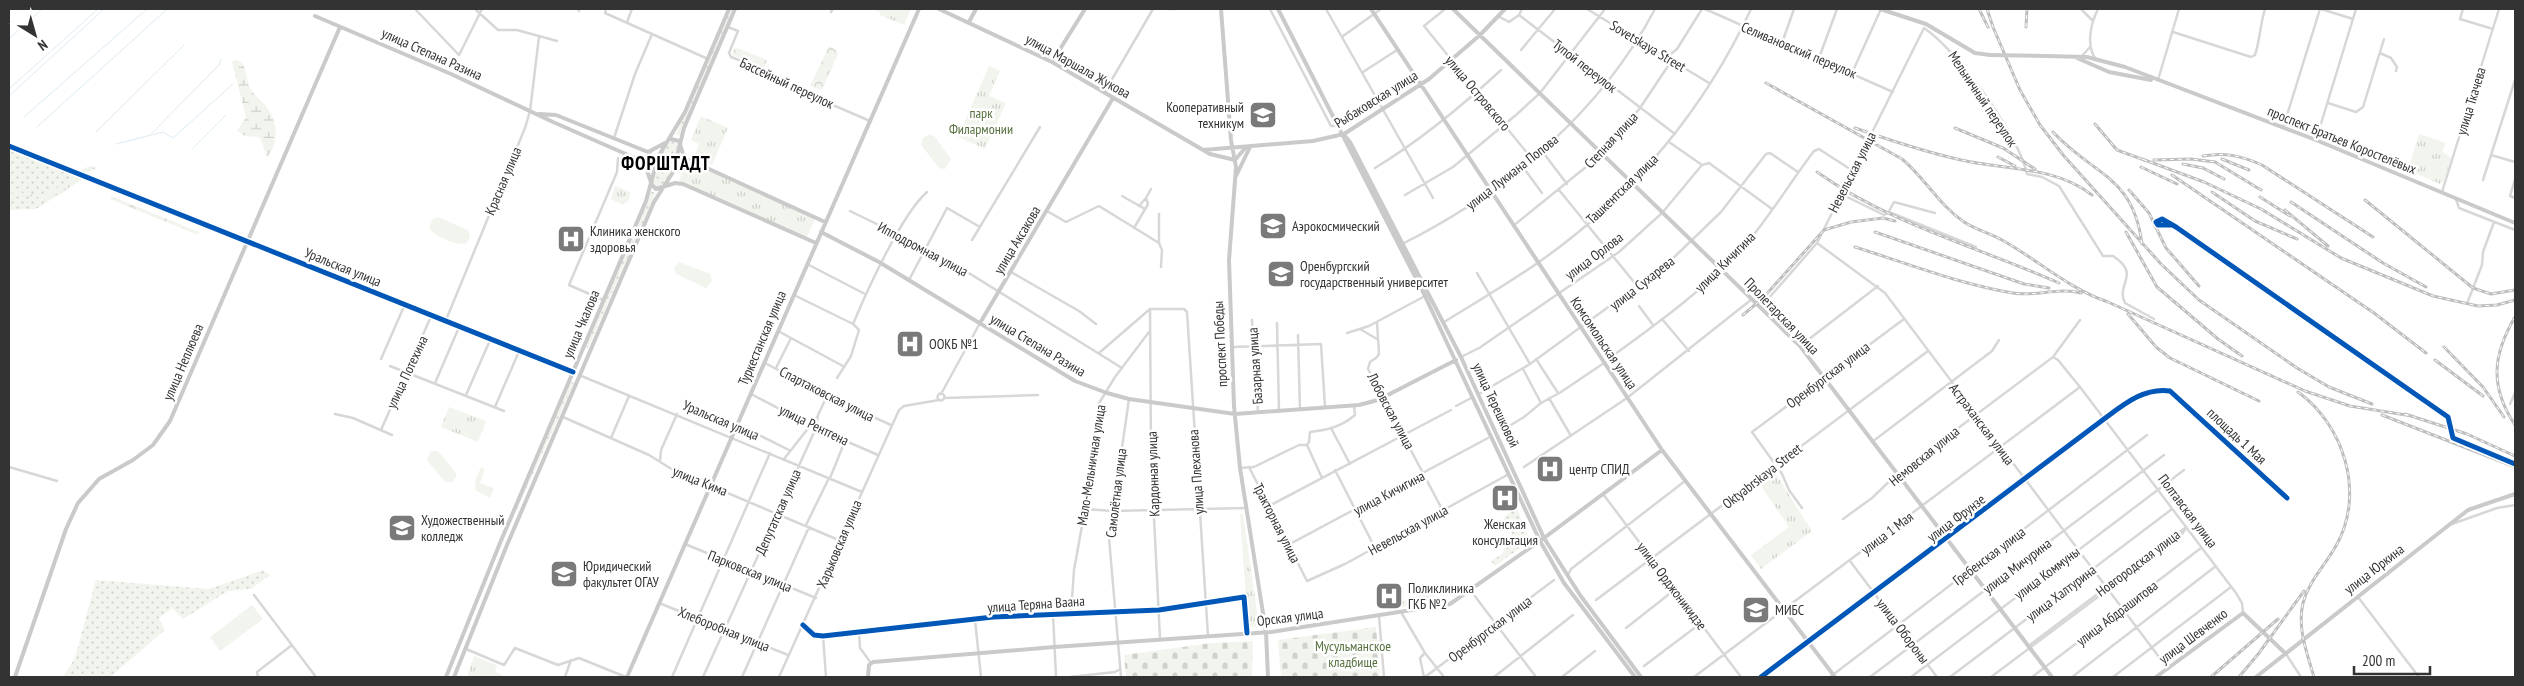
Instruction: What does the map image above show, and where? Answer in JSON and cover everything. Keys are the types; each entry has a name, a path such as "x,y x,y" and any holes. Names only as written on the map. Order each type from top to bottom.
{"main road":[{"name":"улица Чкалова","path":"446,677 500,543 646,201 658,157 679,126 729,9"},
{"name":"улица Чкалова","path":"454,677 506,545 561,416 654,202 673,172 681,148 684,128 735,9"},
{"name":"Туркестанская улица","path":"627,677 919,9"},
{"name":"улица Маршала Жукова","path":"939,9 1052,62 1210,154 1235,160"},
{"path":"969,22 976,9"},
{"path":"1052,62 1085,9"},
{"name":"проспект Победы","path":"1221,9 1232,148 1235,160 1229,260 1235,414 1240,468 1266,632 1268,677"},
{"name":"улица Терешковой","path":"1278,9 1404,243 1444,322 1479,394 1544,538 1580,595 1641,677"},
{"name":"Комсомольская улица","path":"1371,9 1662,450 1833,677"},
{"name":"Пролетарская улица","path":"1453,9 1800,346 2052,677"},
{"name":"Рыбаковская улица","path":"1232,148 1328,139 1344,134 1421,85 1480,36 1505,9"},
{"name":"проспект Братьев Коростелёвых","path":"1881,9 1925,26 1968,50 1990,55 2082,56 2125,67 2316,140 2513,222"},
{"name":"улица Степана Разина","path":"315,16 451,74 644,162"},
{"name":"улица Неплюева","path":"15,677 73,512 94,483 110,471 145,452 163,432 177,407 247,240 340,27"},
{"name":"проспект Братьев Коростелёвых","path":"2073,56 2108,72 2158,81"},
{"path":"2108,72 2112,66 2111,63"},
{"path":"2122,76 2121,73 2125,67"},
{"name":"улица Аксакова","path":"980,323 1113,98"},
{"name":"улица Степана Разина","path":"539,114 556,115 648,152"},
{"name":"улица Терешковой","path":"1344,134 1346,144 1425,296 1474,396 1540,541 1564,583 1635,677"},
{"path":"816,243 691,188 675,183 656,189 650,181 644,162 650,159 650,153 648,152 668,141 678,140 686,157 695,163 825,222"},
{"path":"1235,160 1248,147"},
{"path":"1234,178 1248,147"},
{"path":"1203,150 1232,148"},
{"name":"улица Степана Разина","path":"821,232 910,280 1075,381 1105,393 1129,399 1235,414 1354,406 1383,398"},
{"path":"583,348 590,351"},
{"path":"1383,398 1456,360"},
{"name":"Уральская улица","path":"573,372 580,375"},
{"name":"Орская улица","path":"871,663 1117,642 1266,632 1450,604 1540,541 1662,450"},
{"name":"улица Юркина","path":"2256,677 2450,524 2476,506 2515,494"},
{"path":"500,543 506,545"},
{"name":"Полтавская улица","path":"2243,613 2286,654"},
{"name":"улица Шевченко","path":"2156,677 2243,613"},
{"path":"466,624 473,626"},
{"path":"868,677 871,663"}],"street":[{"path":"416,9 459,55 478,12 482,9"},
{"path":"627,22 632,9"},
{"path":"1104,93 1153,9"},
{"path":"1167,9 1175,9"},
{"path":"1270,9 1331,126 1340,127"},
{"path":"1326,9 1407,149 1433,198"},
{"path":"1343,36 1381,9"},
{"name":"улица Островского","path":"1445,9 1424,26 1532,159"},
{"path":"1498,16 1507,22 1519,15 1522,9"},
{"path":"1521,50 1555,9"},
{"name":"Sovetskaya Street","path":"1587,9 1710,84"},
{"path":"1405,195 1426,184 1467,156 1540,93 1605,9"},
{"name":"улица Лукиана Попова","path":"1404,243 1445,222 1490,191 1542,151 1571,124 1639,40 1655,9"},
{"path":"1667,57 1677,50 1704,9"},
{"name":"Селивановский переулок","path":"1704,9 1893,92"},
{"name":"Ташкентская улица","path":"1444,322 1538,263 1587,224 1632,184 1669,142 1710,84 1751,9"},
{"path":"1782,42 1794,9"},
{"path":"1819,58 1838,9"},
{"path":"1852,73 1881,9"},
{"path":"2081,9 2093,21"},
{"path":"2095,58 2091,46 2093,21 2098,9"},
{"path":"2158,81 2180,9"},
{"path":"2173,32 2251,56 2255,55 2260,41 2258,30 2264,9"},
{"path":"2283,128 2320,9 2353,19"},
{"path":"2316,140 2356,9"},
{"path":"2463,9 2460,19 2493,29"},
{"name":"улица Ткачева","path":"2442,192 2499,9"},
{"path":"605,11 708,59"},
{"path":"478,12 498,30 517,30 557,41"},
{"name":"Тупой переулок","path":"1519,15 1675,134"},
{"name":"Невельская улица","path":"1761,307 1817,243 1925,26"},
{"name":"Мельничный переулок","path":"1925,26 1951,51 1999,117 2024,162 2027,174 2042,177 2059,186 2103,256 2113,256 2126,267 2128,279 2122,294 2125,303 2154,319"},
{"name":"Бассейный переулок","path":"728,27 738,31 729,53 731,57 765,70 768,77 870,121"},
{"path":"614,139 635,74 652,34"},
{"name":"Красная улица","path":"446,320 530,111 540,37"},
{"path":"2328,103 2356,112 2363,108 2384,39"},
{"path":"2082,56 2091,46"},
{"path":"1363,73 1398,50"},
{"path":"2380,53 2390,58 2397,67 2396,71"},
{"name":"Степная улица","path":"1513,226 1602,154 1640,108 1672,60"},
{"path":"1375,168 1407,149 1444,120 1501,70"},
{"path":"2483,180 2515,80"},
{"path":"972,240 1040,127"},
{"path":"1669,142 1702,165 1709,163 1772,209"},
{"name":"Уральская улица","path":"9,146 520,349 573,372"},
{"name":"улица Кичигина","path":"1611,357 1662,319 1746,244 1814,150 1819,149 1853,171"},
{"path":"1542,151 1567,184"},
{"name":"улица Сухарева","path":"1479,394 1530,364 1666,265 1724,209 1766,154 1770,153 1798,172"},
{"path":"2491,154 2515,162"},
{"path":"603,300 569,285 615,178 618,158"},
{"name":"улица Орлова","path":"1461,357 1482,346 1613,257 1662,213 1702,165"},
{"path":"1523,166 1542,193"},
{"path":"2515,179 2510,196 2515,198"},
{"path":"1139,206 1151,189"},
{"path":"1559,190 1638,287"},
{"path":"853,324 865,294 898,234 920,199 927,192"},
{"path":"1841,194 1884,215 1889,212 1894,202 1935,213"},
{"path":"1122,196 1145,210"},
{"path":"1134,228 1148,204 1146,198"},
{"path":"2456,199 2459,208 2515,230"},
{"path":"1047,211 1066,222 1098,206 1159,243"},
{"path":"910,280 946,208 980,227"},
{"name":"Ипподромная улица","path":"850,211 926,248 1100,352 1122,368"},
{"path":"1889,212 1976,247"},
{"path":"1159,214 1159,243 1162,250 1161,267"},
{"path":"2170,225 2158,225 2156,222 2162,219 2246,274 2448,417 2453,438 2515,464"},
{"path":"2468,301 2482,265 2485,247 2494,222"},
{"name":"Астраханская улица","path":"1817,243 1878,286 2168,669"},
{"path":"807,264 865,294"},
{"path":"1011,272 1079,310 1096,324"},
{"path":"1477,273 1530,364"},
{"path":"1800,346 1878,286"},
{"path":"794,295 853,324 859,330 851,356 837,378"},
{"path":"1348,333 1377,322 1425,296"},
{"path":"1524,467 1627,398 1689,351 1752,299"},
{"path":"381,359 406,304"},
{"path":"1639,306 1653,325"},
{"path":"1100,352 1150,309"},
{"name":"улица Плеханова","path":"1150,309 1184,309 1187,312 1198,509 1208,636"},
{"name":"Кардонная улица","path":"1150,309 1150,402 1160,640"},
{"name":"улица Потехина","path":"381,430 403,378 408,373 432,314"},
{"path":"1662,319 1689,351"},
{"name":"Оренбургская улица","path":"1776,466 1752,432 1904,319"},
{"name":"Базарная улица","path":"1252,320 1258,413"},
{"path":"2053,357 2080,320"},
{"name":"Лобовская улица","path":"1377,322 1378,357 1368,365 1383,398 1404,434 1443,511"},
{"name":"улица Аксакова","path":"939,395 980,323"},
{"path":"1277,324 1279,411"},
{"path":"435,383 460,325"},
{"path":"1360,329 1377,339"},
{"path":"778,331 843,366"},
{"name":"Мало-Мельничная улица","path":"1071,613 1074,563 1085,509 1098,405 1122,368 1150,332"},
{"path":"1298,335 1300,410"},
{"path":"466,395 492,338"},
{"path":"776,368 791,338"},
{"path":"1872,442 1992,351 1999,340"},
{"path":"1231,347 1321,344 1325,408"},
{"path":"495,407 520,349"},
{"name":"Oktyabrskaya Street","path":"1596,600 1711,516 1928,351"},
{"name":"Полтавская улица","path":"2053,357 2058,360 2080,387 2216,566 2242,603 2243,613"},
{"name":"Немовская улица","path":"1843,519 1872,498 1897,474 2053,357"},
{"path":"1536,358 1558,393"},
{"name":"Спартаковская улица","path":"764,362 827,396 891,425"},
{"path":"1506,428 1604,363"},
{"path":"390,366 504,411"},
{"path":"1523,368 1541,403"},
{"name":"Уральская улица","path":"580,375 784,458 862,492"},
{"name":"улица 1 Мая","path":"1694,677 2080,387"},
{"name":"улица Фрунзе","path":"1761,677 1809,643 2104,419 2138,396 2161,390 2170,391"},
{"name":"площадь 1 Мая","path":"2170,391 2287,498"},
{"path":"2510,404 2515,393"},
{"name":"улица Рентгена","path":"751,394 816,428 878,455"},
{"path":"939,395 944,398"},
{"path":"939,395 939,400"},
{"path":"929,402 939,395"},
{"path":"929,402 944,398 1038,395"},
{"path":"611,438 629,396"},
{"path":"784,458 818,415 827,396"},
{"path":"1456,406 1474,396"},
{"path":"1549,398 1571,436"},
{"name":"Самолётная улица","path":"1121,677 1109,538 1129,399"},
{"name":"Харьковская улица","path":"779,677 899,410 904,406 929,402"},
{"path":"1307,445 1310,442 1310,432 1332,429 1352,417 1355,412 1354,406"},
{"path":"1268,506 1451,410"},
{"path":"335,414 343,414 392,435"},
{"path":"660,462 661,450 677,414"},
{"name":"Депутатская улица","path":"703,677 816,428 818,415"},
{"name":"улица Кима","path":"561,416 653,457 711,486 841,541"},
{"path":"737,424 789,450"},
{"path":"1332,429 1350,464"},
{"name":"Гребенская улица","path":"1833,677 2147,435"},
{"name":"улица Кичигина","path":"1288,546 1488,438"},
{"path":"742,677 845,441"},
{"path":"1240,468 1249,468 1299,445 1307,445"},
{"path":"1307,445 1322,478"},
{"path":"653,457 661,450"},
{"path":"672,677 770,453"},
{"name":"улица Мичурина","path":"1870,677 2164,455"},
{"path":"1776,466 1802,508"},
{"path":"9,467 57,481"},
{"name":"Тракторная улица","path":"1249,468 1305,579"},
{"path":"1335,470 1374,548"},
{"name":"улица Коммуны","path":"1911,677 2184,470"},
{"name":"Невельская улица","path":"1305,579 1311,581 1317,578 1509,474"},
{"path":"1569,573 1571,569 1686,481"},
{"name":"улица Орджоникидзе","path":"1603,494 1741,677"},
{"path":"2450,524 2497,508 2515,505"},
{"path":"2476,506 2474,510 2478,514"},
{"path":"1085,509 1112,511 1246,508"},
{"name":"улица Халтурина","path":"1950,677 2172,509"},
{"name":"Новгородская улица","path":"1991,677 2182,534 2186,528"},
{"name":"Парковская улица","path":"685,544 816,598"},
{"name":"улица Абдрашитова","path":"2032,677 2202,548"},
{"name":"улица Обороны","path":"1850,561 1937,677"},
{"path":"2072,677 2216,566"},
{"name":"Оренбургская улица","path":"1424,677 1554,580"},
{"path":"1626,628 1668,595 1672,586"},
{"path":"2113,677 2231,587"},
{"path":"1471,591 1494,624 1536,677"},
{"path":"1668,595 1679,594"},
{"path":"254,595 316,677"},
{"path":"2358,596 2419,677"},
{"name":"улица Теряна Ваана","path":"823,636 859,631 1052,614 1159,610 1244,597 1247,633"},
{"name":"Хлеборобная улица","path":"659,603 788,655"},
{"path":"1402,612 1425,653 1444,677"},
{"path":"1052,614 1056,677"},
{"path":"1494,677 1574,615"},
{"path":"1379,616 1384,677"},
{"path":"975,620 981,677"},
{"path":"1644,666 1701,624"},
{"path":"803,625 814,635 823,636 826,677"},
{"path":"859,631 860,648 871,663"},
{"path":"258,677 258,672 292,645"},
{"path":"464,648 504,665 515,648 555,664 562,665 579,658 627,677"},
{"path":"1562,677 1596,652"},
{"path":"1424,677 1420,658 1425,653"},
{"name":"Полтавская улица","path":"2286,654 2301,677"},
{"path":"565,677 571,660"},
{"path":"1070,677 1095,676 1120,669"}],"green space":[{"path":"731,9 733,9 680,136 676,134"},
{"path":"872,9 911,9 904,25 880,15 880,12"},
{"path":"829,46 836,50 838,54 822,90 810,86"},
{"path":"735,47 767,60 764,68 732,55"},
{"path":"236,60 243,65 250,88 266,106 274,121 276,133 274,146 267,157 260,137 245,136 237,131 246,117 232,62"},
{"name":"парк Филармонии","path":"989,66 1000,71 989,96 1006,103 985,149 958,137"},
{"path":"701,116 728,128 712,165 694,158 699,144 691,140"},
{"path":"930,134 935,137 951,159 945,169 939,168 921,145 923,138"},
{"path":"2419,134 2446,143 2442,151 2451,158 2444,181 2440,184 2408,170"},
{"path":"671,141 676,141 678,146 673,168 663,185 656,187 652,181 655,171 667,145"},
{"path":"9,150 83,179 36,209 9,210"},
{"path":"687,161 815,219 807,237 679,181"},
{"path":"90,166 98,168 84,173 61,194 47,199 9,192 9,190 38,196 46,194 76,177 81,170"},
{"path":"615,186 630,192 629,200 623,205 611,199"},
{"path":"651,191 656,193 588,348 586,347"},
{"path":"111,196 199,232 198,235 110,199"},
{"path":"438,217 468,230 470,236 467,243 452,242 432,231 429,228 432,220"},
{"path":"679,262 710,274 712,281 706,288 676,274 674,268"},
{"path":"571,382 574,383 503,541"},
{"path":"449,407 486,421 478,442 441,427"},
{"path":"431,451 438,451 456,473 456,477 452,482 445,482 427,460"},
{"path":"481,467 485,469 480,483 494,488 490,498 475,490 476,485 474,484"},
{"path":"1774,471 1812,531 1761,569 1751,555 1789,527 1759,483"},
{"path":"1516,507 1530,541 1495,566 1491,561 1504,553 1503,550 1511,541 1512,533 1503,519"},
{"path":"1240,514 1243,514 1259,626 1248,627"},
{"path":"263,570 270,575 251,589 228,591 183,619 172,608 159,618 165,630 110,677 63,677 75,658 96,580 209,589"},
{"path":"1429,589 1438,600 1397,608 1397,599 1403,599 1408,602"},
{"path":"252,605 263,619 220,651 210,637"},
{"name":"Мусульманское кладбище","path":"1376,627 1380,677 1281,677 1278,640"},
{"path":"1253,641 1252,677 1126,677 1124,655 1212,643"},
{"path":"474,656 497,665 495,672 503,675 502,677 467,677"}],"waterway":[{"path":"9,39 42,9"},
{"path":"9,89 98,9"},
{"path":"9,96 104,9"},
{"path":"24,117 147,9"},
{"path":"37,127 165,11"},
{"path":"96,132 184,45"},
{"path":"152,133 219,65 221,59"},
{"path":"116,144 163,132 173,138 233,84"},
{"path":"192,149 226,115"}],"railway":[{"path":"1979,9 1988,27"},
{"path":"1987,9 2020,90 2040,125 2064,156 2161,264 2199,300 2297,368 2329,387 2372,404"},
{"path":"2026,27 2027,9"},
{"path":"1766,83 1902,159 1918,174 1947,208 1964,222 2002,240 2080,290 2305,391 2350,406 2412,416"},
{"path":"2095,124 2117,150 2147,161"},
{"path":"1855,128 1908,146 1961,160 2046,174 2078,186 2092,195"},
{"path":"1955,128 2003,148 2035,169"},
{"path":"2053,132 2121,190 2130,204 2137,221 2142,244"},
{"path":"2203,156 2219,154 2233,156 2262,165 2373,237"},
{"path":"1998,157 2015,166"},
{"path":"2142,159 2204,182 2261,209 2341,258 2433,296 2478,306 2497,305 2515,300"},
{"path":"2154,160 2191,159 2215,162 2261,190"},
{"path":"2222,159 2249,170"},
{"path":"2183,164 2203,168 2224,179"},
{"path":"2141,167 2177,184"},
{"path":"1817,172 1845,190 1904,220 2059,283"},
{"path":"2172,175 2374,313 2426,353"},
{"path":"2129,190 2149,213 2166,248 2199,286"},
{"path":"2212,192 2255,221 2297,239"},
{"path":"2260,197 2290,216"},
{"path":"2365,200 2473,288 2491,294 2515,290"},
{"path":"2291,202 2383,263 2426,287"},
{"path":"2285,210 2328,246"},
{"path":"1743,315 1763,298 1824,230 1851,222 1883,218 1895,221"},
{"path":"1875,232 2024,284 2049,288"},
{"path":"2126,232 2157,287 2218,339 2242,356"},
{"path":"1855,247 1953,279 1993,289 2021,294 2064,291 2081,293"},
{"path":"2128,314 2156,347 2170,358 2259,401"},
{"path":"2515,317 2502,345 2497,371 2501,398 2515,425"},
{"path":"2444,347 2483,387 2504,417"},
{"path":"2435,360 2483,396"},
{"path":"2298,392 2314,406 2327,422 2338,441 2345,461 2349,482 2349,503 2345,524 2333,552 2309,587 2301,612 2302,631 2314,677"},
{"path":"2405,414 2467,434 2515,456"},
{"path":"2382,415 2515,467"},
{"path":"2239,677 2304,591"},
{"path":"2211,677 2278,619"}],"cycle path":[{"path":"9,146 573,372"},
{"path":"2171,225 2158,225 2156,222 2162,219 2176,227 2448,417 2453,438 2515,464"},
{"path":"1761,677 2111,414 2143,394 2160,390 2170,391 2287,498"},
{"path":"803,625 814,635 823,636 993,617 1159,610 1244,597 1247,633"}],"place":[{"name":"Кооперативный техникум","path":"1263,115"},
{"name":"Аэрокосмический","path":"1273,226"},
{"name":"Клиника женского здоровья","path":"571,239"},
{"name":"Оренбургский государственный университет","path":"1281,274"},
{"name":"ООКБ №1","path":"910,344"},
{"name":"центр СПИД","path":"1550,469"},
{"name":"Женская консультация","path":"1505,498"},
{"name":"Художественный колледж","path":"402,528"},
{"name":"Юридический факультет ОГАУ","path":"564,574"},
{"name":"Поликлиника ГКБ №2","path":"1389,596"},
{"name":"МИБС","path":"1756,610"}],"district":[{"name":"ФОРШТАДТ","path":"666,163"}]}
